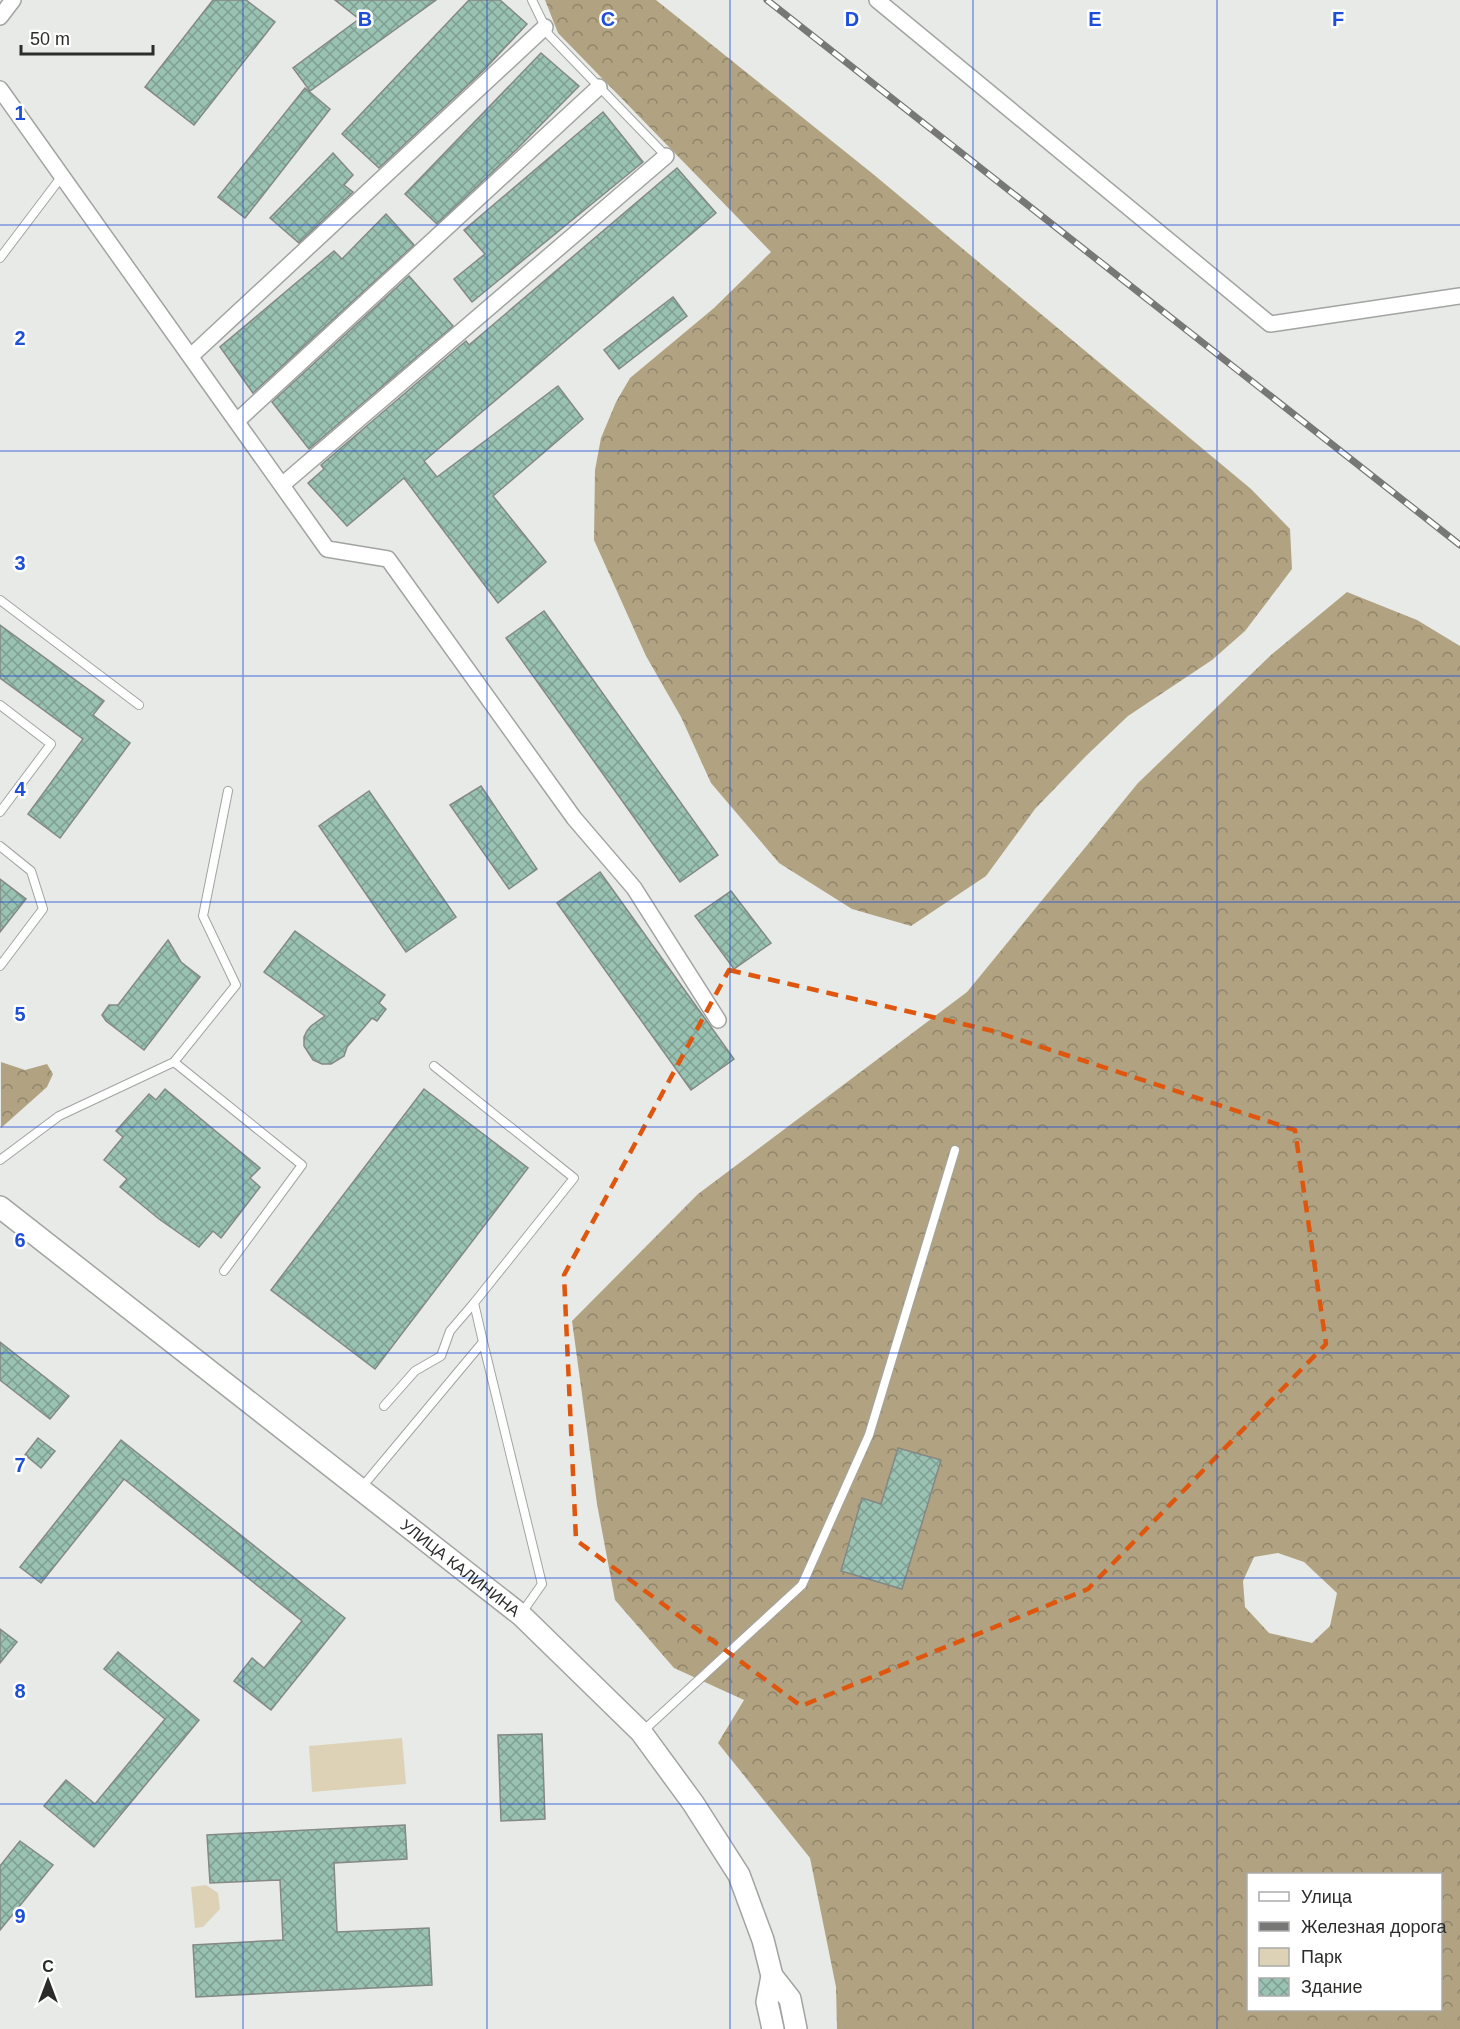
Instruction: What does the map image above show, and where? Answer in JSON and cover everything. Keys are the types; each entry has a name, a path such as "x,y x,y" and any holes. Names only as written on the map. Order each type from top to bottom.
{"main road":[{"name":"УЛИЦА КАЛИНИНА","path":"0,1207 521,1615 641,1732 693,1803 739,1875 764,1940 772,1976 790,1999 796,2029"},
{"path":"772,1976 767,2002 773,2029"}],"street":[{"path":"0,17 13,0"},
{"path":"877,0 1270,324 1460,296"},
{"path":"191,356 545,27"},
{"path":"237,421 599,87"},
{"path":"0,88 327,549 388,559 574,818 634,888 718,1020"},
{"path":"282,485 666,156"}],"lane":[{"path":"532,0 549,35 666,156"},
{"path":"0,258 63,175"},
{"path":"0,600 140,705"},
{"path":"0,705 51,744 0,812"},
{"path":"0,1160 59,1116 174,1062 236,985 203,916 228,791"},
{"path":"0,846 31,871 43,909 0,966"},
{"path":"174,1062 302,1165 224,1271"},
{"path":"384,1406 415,1371 441,1356 450,1330 574,1178 434,1066"},
{"path":"641,1732 802,1586 869,1435 955,1150"},
{"path":"474,1303 542,1584 521,1615"},
{"path":"359,1489 483,1342"}],"highlighted area":[{"path":"729,970 993,1031 1295,1130 1326,1344 1088,1589 801,1706 576,1540 564,1275"}],"green space":[{"path":"545,0 656,0 873,174 1251,489 1290,529 1292,569 1245,631 1212,660 1128,716 1035,809 986,876 911,926 852,909 779,863 711,783 681,717 646,656 594,540 595,470 601,438 616,402 630,378 714,308 771,252 558,33"},
{"path":"1347,592 1417,620 1460,646 1460,2029 837,2029 836,1987 810,1858 718,1743 744,1700 674,1668 615,1600 597,1504 572,1321 698,1194 967,992 1138,783 1271,655","holes":["1278,1553 1304,1562 1337,1593 1330,1626 1312,1643 1269,1633 1245,1607 1243,1581 1254,1557"]},
{"path":"1,1062 25,1070 47,1064 53,1074 47,1087 1,1128"},
{"path":"402,1738 406,1784 312,1792 309,1746"},
{"path":"206,1885 218,1893 220,1909 203,1927 195,1928 191,1887"}],"building":[{"path":"213,0 246,0 275,22 194,125 145,87"},
{"path":"335,0 436,0 310,91 293,68 359,19"},
{"path":"469,0 500,0 527,24 483,71 379,168 342,134"},
{"path":"541,53 579,86 517,149 437,224 405,194"},
{"path":"305,88 330,109 245,218 218,197"},
{"path":"603,112 643,162 472,302 454,279 485,254 464,230"},
{"path":"333,153 353,175 344,185 353,192 299,243 270,218"},
{"path":"677,168 716,213 424,461 437,477 558,386 583,419 493,496 546,562 498,603 404,478 347,526 308,483 324,469 321,465 466,341 469,345"},
{"path":"386,214 414,245 253,393 220,347 334,251 342,259"},
{"path":"409,276 453,326 309,449 272,402"},
{"path":"673,297 687,316 619,369 604,350"},
{"path":"544,611 718,855 680,882 506,638"},
{"path":"0,625 104,701 93,715 130,743 60,838 28,814 83,739 0,678"},
{"path":"481,786 537,869 509,889 450,805"},
{"path":"369,791 456,917 406,952 319,826"},
{"path":"600,872 734,1059 691,1090 557,903"},
{"path":"0,879 26,899 0,932"},
{"path":"731,891 771,943 734,969 695,916"},
{"path":"295,931 385,995 379,1003 386,1009 377,1021 372,1018 347,1047 344,1056 331,1064 322,1064 313,1060 304,1046 307,1031 325,1016 264,972"},
{"path":"168,940 181,962 200,977 144,1050 106,1021 102,1015 109,1005 118,1005"},
{"path":"165,1089 260,1168 250,1178 260,1187 221,1238 213,1231 199,1247 159,1219 120,1187 127,1179 104,1160 123,1137 116,1131 149,1094 156,1100"},
{"path":"424,1089 528,1168 375,1369 271,1290"},
{"path":"0,1342 69,1396 50,1419 0,1380"},
{"path":"38,1438 55,1451 41,1468 25,1455"},
{"path":"121,1440 345,1618 271,1710 234,1681 252,1658 264,1668 302,1621 124,1479 41,1583 20,1567"},
{"path":"898,1448 941,1460 902,1589 841,1571 862,1498 881,1504"},
{"path":"0,1629 17,1642 0,1663"},
{"path":"118,1652 199,1720 94,1847 44,1806 66,1780 95,1804 165,1719 104,1669"},
{"path":"542,1734 545,1819 501,1821 498,1735"},
{"path":"405,1825 407,1859 334,1863 337,1932 429,1928 432,1985 196,1997 193,1945 283,1940 280,1880 210,1883 207,1835"},
{"path":"20,1841 53,1865 0,1930 0,1866"}],"railway":[{"path":"767,0 1460,545"}]}
